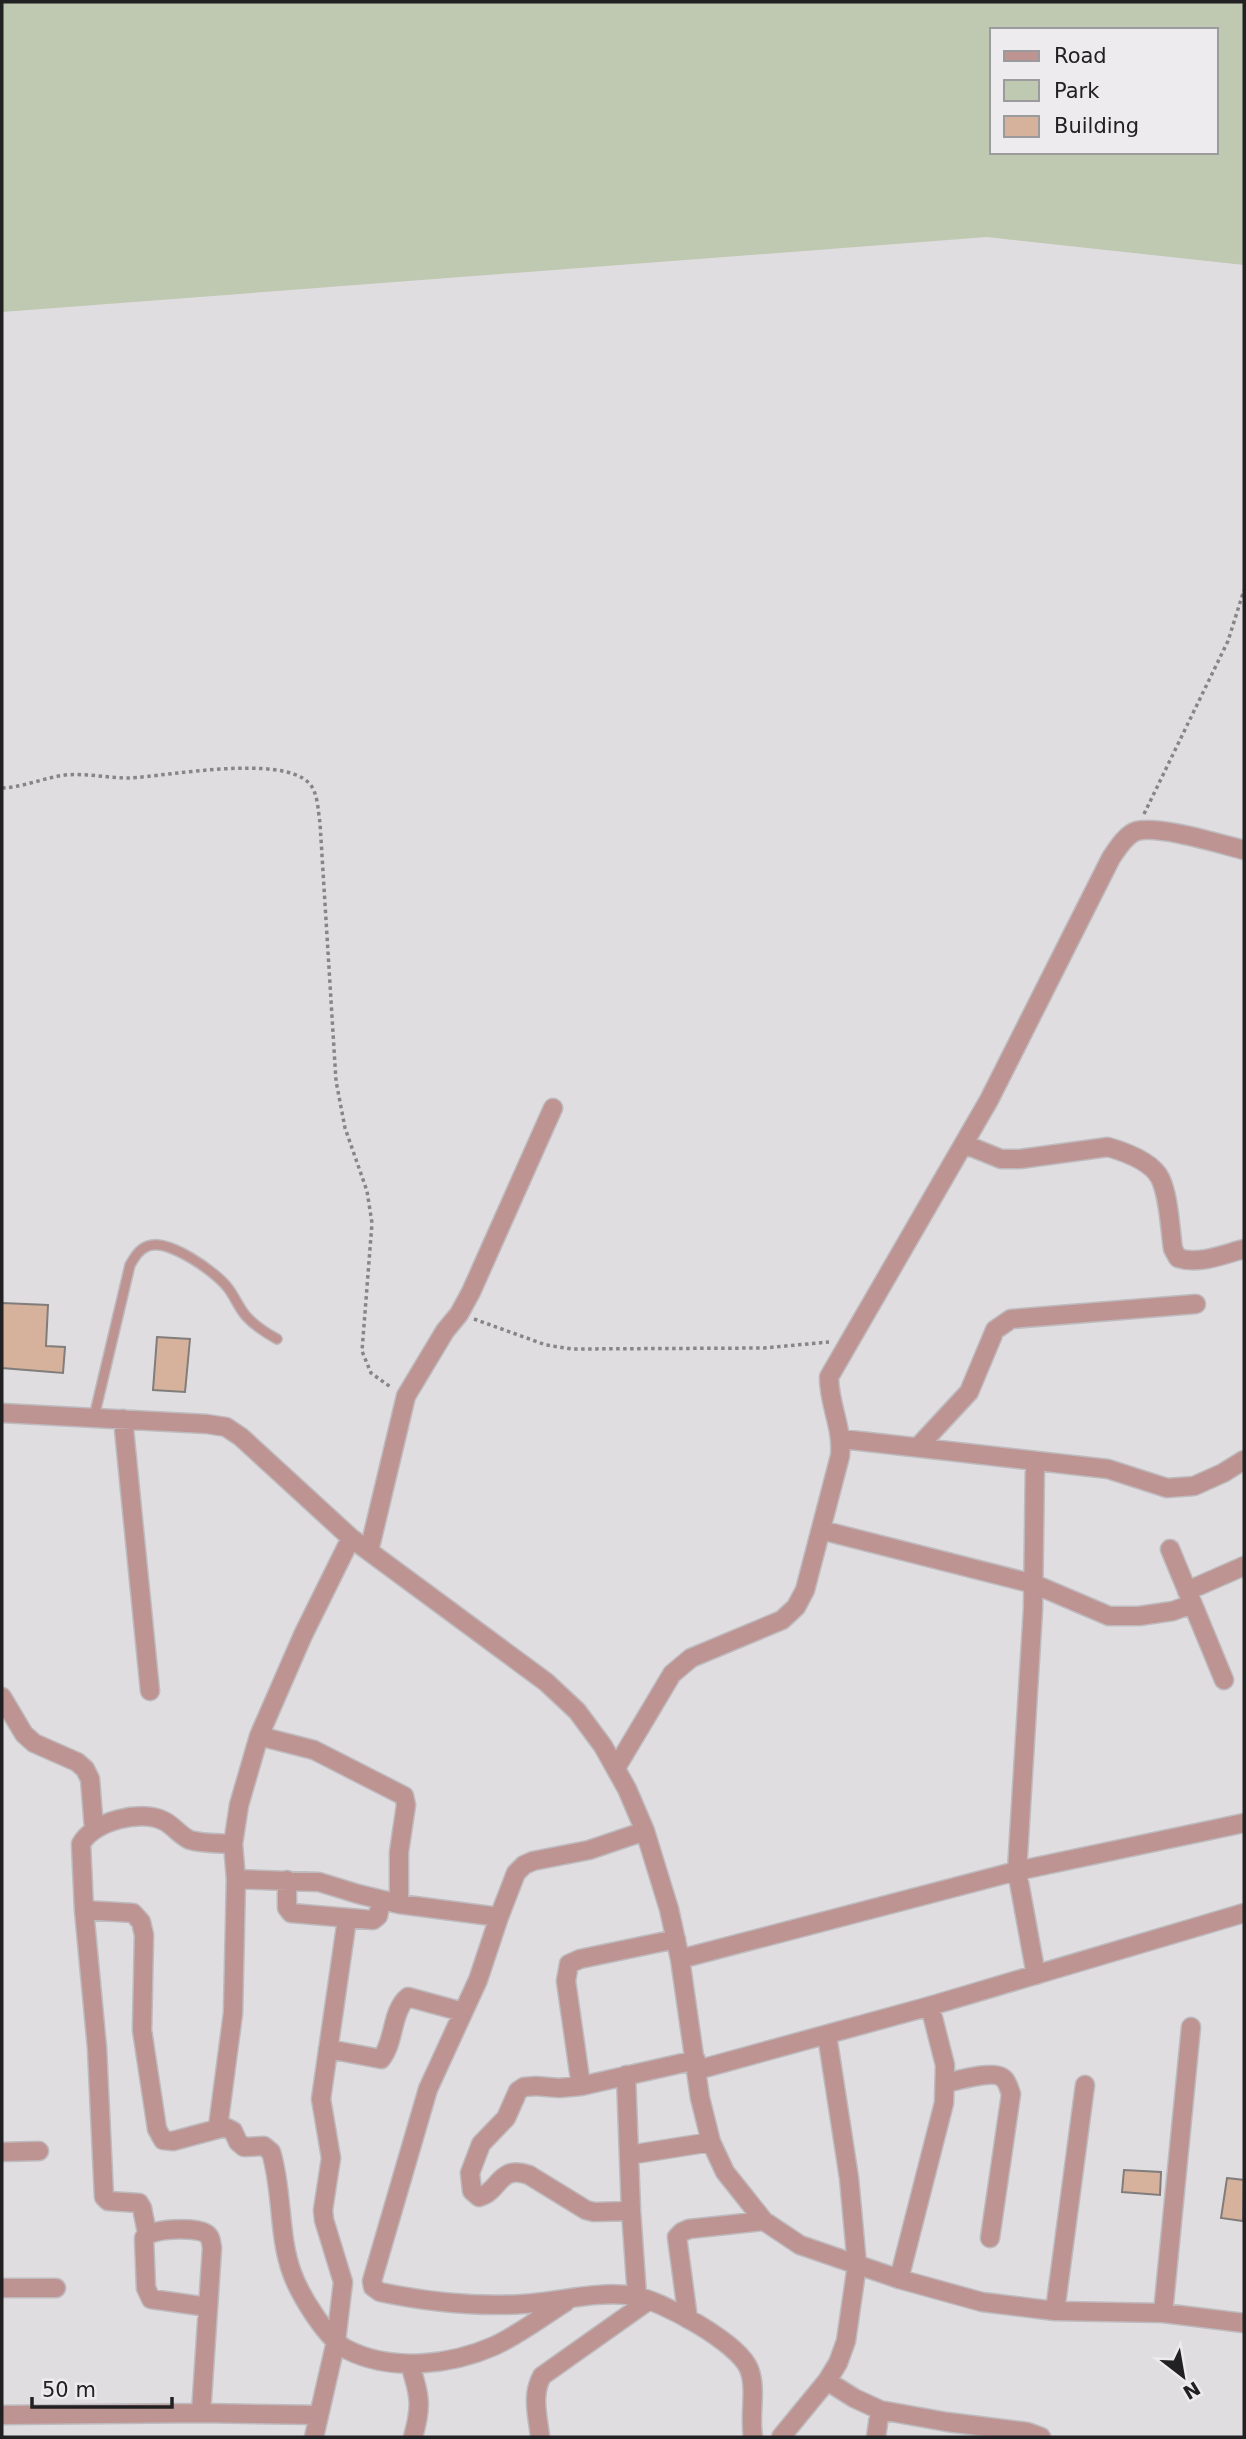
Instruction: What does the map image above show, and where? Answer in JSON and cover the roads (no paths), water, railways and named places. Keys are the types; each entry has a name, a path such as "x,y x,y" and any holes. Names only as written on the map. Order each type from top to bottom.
{"street":[{"path":"617,1768 673,1674 691,1658 782,1620 796,1607 805,1590 840,1456 842,1439 829,1395 829,1377 989,1100 1111,858 1135,831 1155,830 1244,850"},
{"path":"369,1551 406,1396 445,1331 459,1314 553,1108"},
{"path":"964,1144 1001,1159 1020,1159 1108,1147 1121,1151 1150,1167 1159,1176 1173,1250 1178,1258 1187,1261 1200,1260 1244,1249"},
{"path":"918,1447 969,1392 995,1330 1003,1323 1011,1319 1196,1304"},
{"path":"2,1413 226,1427 241,1437 351,1538 546,1682 577,1711 617,1768 645,1831 676,1939 700,2098 712,2142 725,2172 764,2221 800,2245 899,2279 982,2302 1055,2311 1163,2314 1244,2323"},
{"path":"123,1419 150,1691"},
{"path":"842,1439 1108,1469 1156,1485 1179,1489 1209,1480 1244,1460"},
{"path":"1035,1461 1034,1584 1017,1871 1036,1975"},
{"path":"821,1530 1034,1584 1109,1616 1139,1616 1173,1611 1244,1566"},
{"path":"218,2127 233,2012 236,1879 233,1844 239,1805 259,1736 303,1635 351,1538"},
{"path":"1170,1549 1224,1680"},
{"path":"2,1697 24,1734 34,1743 77,1762 85,1769 90,1779 94,1829"},
{"path":"259,1736 314,1750 404,1796 407,1805 398,1852 399,1904"},
{"path":"147,2234 139,2203 108,2201 104,2197 97,2048 84,1910 81,1844 86,1835 94,1829 127,1818 154,1817 165,1821 189,1839 233,1844"},
{"path":"680,1959 1017,1871 1244,1824"},
{"path":"373,2287 373,2273 428,2089 484,1965 516,1873 524,1865 589,1850 645,1831"},
{"path":"236,1879 320,1882 399,1904 499,1917"},
{"path":"287,1880 287,1908 291,1913 373,1920 378,1916 381,1900"},
{"path":"84,1910 133,1913 141,1922 144,1935 142,2031 157,2129 163,2140 173,2141 225,2127 233,2131 238,2142 244,2147 264,2146 271,2152 292,2274 325,2329 347,2350 410,2365 466,2356 496,2345 570,2299"},
{"path":"631,2211 586,2210 521,2172 514,2172 499,2179 485,2195 479,2197 472,2191 470,2173 481,2144 506,2118 517,2091 536,2086 581,2086 696,2065 827,2035 1244,1913"},
{"path":"314,2437 336,2341 343,2281 325,2228 323,2210 331,2158 321,2099 346,1919"},
{"path":"581,2086 566,1982 569,1964 580,1959 676,1939"},
{"path":"328,2049 381,2059 388,2047 402,2002 408,1997 463,2012"},
{"path":"899,2279 939,2127 946,2082 945,2065 930,2006"},
{"path":"1163,2314 1191,2027"},
{"path":"781,2437 827,2381 846,2341 857,2264 849,2178 827,2035"},
{"path":"946,2082 994,2074 1007,2082 1011,2094 990,2238"},
{"path":"626,2076 631,2211 643,2299"},
{"path":"1055,2311 1085,2085"},
{"path":"629,2155 712,2142"},
{"path":"2,2152 39,2151"},
{"path":"688,2319 677,2236 689,2230 764,2221"},
{"path":"201,2413 212,2248 211,2240 207,2234 195,2230 154,2231 147,2234 144,2238 146,2288 151,2299 208,2307"},
{"path":"343,2281 407,2298 437,2302 506,2304 621,2295 643,2299 688,2319 740,2354 752,2380 750,2416 753,2437"},
{"path":"2,2288 56,2288"},
{"path":"540,2437 535,2399 537,2385 542,2376 643,2299"},
{"path":"410,2365 420,2394 421,2406 413,2437"},
{"path":"827,2381 880,2410 946,2430 1027,2432 1041,2437"},
{"path":"876,2437 880,2410"},
{"path":"2,2415 318,2415"}],"lane":[{"path":"94,1417 130,1265 141,1250 150,1244 174,1249 208,1269 230,1290 245,1315 277,1339"}]}
